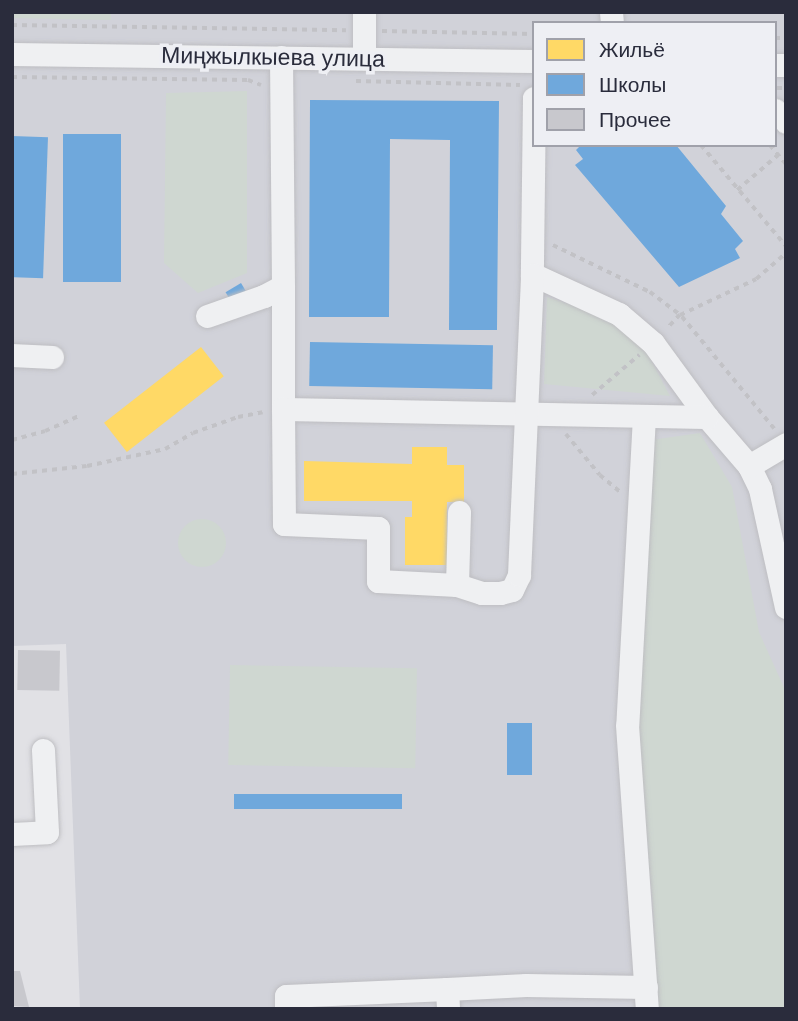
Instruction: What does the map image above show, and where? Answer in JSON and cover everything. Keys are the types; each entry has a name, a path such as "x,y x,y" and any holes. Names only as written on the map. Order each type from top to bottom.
{"street":[{"path":"364,21 364,58"},
{"name":"Миңжылкыева улица","path":"12,54 532,61"},
{"path":"281,57 283,286 275,410 284,524 378,528 378,581 457,584 482,593 500,593 512,590 519,575 533,274 534,147"},
{"path":"533,274 619,314 653,343 707,417 749,466 760,489 786,607"},
{"path":"206,316 264,296 283,286"},
{"path":"12,355 52,357"},
{"path":"275,410 707,417"},
{"path":"286,1009 286,996 447,999 526,985 646,998 627,725 643,416"},
{"path":"749,466 782,439"},
{"path":"457,584 459,512"},
{"path":"12,834 47,832 43,750"}],"path":[{"path":"12,25 364,21 532,34"},
{"path":"703,147 786,246"},
{"path":"772,147 786,164"},
{"path":"737,190 778,155"},
{"path":"548,243 650,292 680,315 782,439"},
{"path":"638,508 600,475 562,414 653,343 680,315 756,279 786,253"},
{"path":"12,474 87,466 166,449 193,433 238,417 275,410"},
{"path":"12,440 45,431 78,416"}],"shaded area":[{"path":"12,12 786,12 786,1009 80,1009 66,644 12,646"},
{"path":"12,12 111,12 111,20 12,18"},
{"path":"247,91 247,273 198,293 164,263 166,93"},
{"path":"547,297 592,311 626,331 649,356 670,396 544,384"},
{"path":"700,433 732,487 759,632 786,692 786,1009 656,1009 653,906 636,750 651,440"},
{"path":"202,519 219,526 226,543 219,560 202,567 185,560 178,543 185,526"},
{"path":"230,665 417,668 415,768 228,765"}],"building: Жильё":[{"path":"201,347 224,376 127,452 104,423"},
{"path":"412,447 447,447 447,465 464,465 464,502 447,502 447,565 405,565 405,517 412,517 412,501 304,501 304,461 412,464"}],"building: Школы":[{"path":"310,100 499,101 497,330 449,330 450,140 390,139 389,317 309,317"},
{"path":"63,134 121,134 121,282 63,282"},
{"path":"12,136 48,137 43,278 12,277"},
{"path":"579,147 678,147 726,206 721,214 743,241 735,249 740,258 679,287 575,165 583,159 576,150"},
{"path":"241,283 247,293 232,303 226,292"},
{"path":"310,342 493,345 492,389 309,386"},
{"path":"507,723 532,723 532,775 507,775"},
{"path":"234,794 402,794 402,809 234,809"}],"building: Прочее":[{"path":"18,650 60,651 59,691 17,690"},
{"path":"12,971 20,971 29,1007 12,1006"}]}
